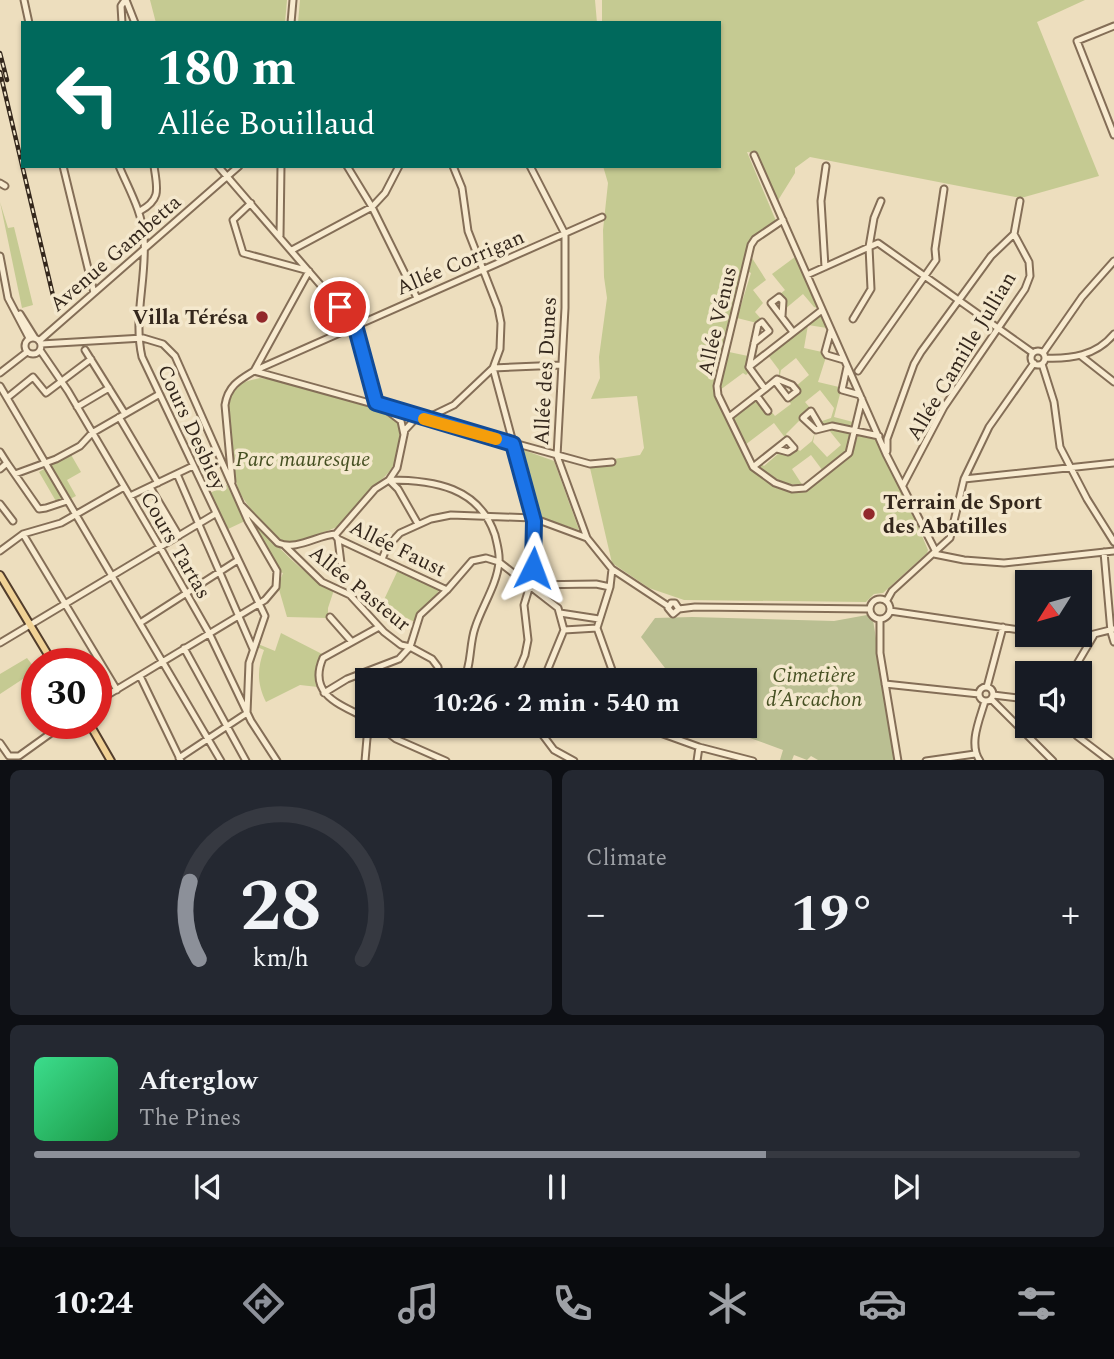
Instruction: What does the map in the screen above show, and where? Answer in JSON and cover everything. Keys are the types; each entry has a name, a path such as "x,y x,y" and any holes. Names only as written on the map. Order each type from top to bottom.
{"main road":[{"path":"0,575 44,648"},
{"path":"98,739 110,760"}],"street":[{"path":"24,0 29,21"},
{"path":"122,21 121,6 125,0"},
{"path":"125,0 134,21"},
{"path":"290,21 293,0"},
{"path":"1114,26 1077,41 1114,135"},
{"path":"754,155 886,454 935,553"},
{"path":"825,166 821,201 825,267"},
{"path":"63,168 94,293"},
{"name":"Cours Desbiey","path":"120,168 140,211 144,236 138,338 142,357 265,616 248,665 247,713"},
{"path":"140,211 150,205 156,194 154,168"},
{"path":"220,168 355,325 376,403 400,418 404,436"},
{"name":"Avenue Gambetta","path":"37,342 237,168"},
{"path":"280,236 281,168"},
{"path":"348,168 372,206 417,298"},
{"path":"292,250 372,206 386,193 398,168"},
{"path":"454,168 462,188 468,231 498,308 501,323 500,349 493,368 533,518 535,551 524,605 528,640 525,655 517,668"},
{"path":"531,168 565,234"},
{"path":"536,168 538,180"},
{"path":"227,177 228,185"},
{"name":"Avenue Gambetta","path":"212,190 228,185 236,186"},
{"path":"858,370 936,260 935,249 944,189"},
{"path":"853,319 871,289 869,247 874,218 881,201"},
{"path":"886,454 887,439 914,364 991,256 1014,234 1020,201"},
{"path":"251,203 233,220 243,253 309,271"},
{"name":"Allée Corrigan","path":"254,371 602,217"},
{"name":"Allée Vénus","path":"753,467 717,390 751,245 755,239 783,220"},
{"name":"Allée des Dunes","path":"565,234 562,365 556,456 587,538 612,569 668,606 675,603 679,609 712,607 870,610"},
{"name":"Allée Camille Jullian","path":"903,485 944,407 1025,289 1030,276 1029,262 1014,234"},
{"path":"807,275 878,243 1033,353"},
{"name":"Cours Tartas","path":"0,256 8,298 77,407 160,547 209,633 247,713 275,760"},
{"path":"1043,358 1082,297 1114,261"},
{"path":"233,489 225,405 227,393 254,371 309,271"},
{"path":"749,367 822,310"},
{"path":"782,316 793,332"},
{"path":"831,330 825,352 846,363"},
{"path":"890,611 887,600 892,591 950,538 964,479 989,427 1034,363 1043,358 1081,356 1098,349 1114,334"},
{"path":"27,352 25,345 37,342 138,338 163,344 175,356 233,489 277,576 273,592 265,600 112,693"},
{"path":"27,352 35,354 37,342"},
{"path":"754,343 749,367 765,389"},
{"path":"85,350 109,388 158,483"},
{"path":"1033,353 1039,351 1043,358 1054,402 1060,447 1114,542"},
{"path":"0,373 27,352"},
{"path":"1033,353 1034,363"},
{"path":"1081,356 1114,382"},
{"path":"7,398 33,377 46,393 91,359"},
{"path":"846,363 842,390 861,397"},
{"path":"424,419 454,405 493,368 562,365"},
{"path":"254,371 376,403 556,456 590,464 612,462"},
{"path":"729,417 775,381"},
{"path":"0,386 219,760"},
{"path":"77,407 109,388"},
{"path":"15,474 51,461 80,446 92,433 158,395"},
{"path":"757,396 768,411"},
{"path":"777,449 753,467 775,483 792,489 805,488 845,458 855,430 861,397"},
{"path":"400,418 400,415 405,413"},
{"path":"336,537 375,489 389,480 397,468 405,430 417,417"},
{"path":"821,428 832,425 878,436"},
{"path":"0,452 39,509 67,500"},
{"path":"0,469 8,463"},
{"path":"964,479 1114,463"},
{"path":"130,496 192,466"},
{"path":"177,474 253,649"},
{"path":"389,480 412,479 446,487 472,499 486,516 499,549 499,562 475,628 469,668"},
{"path":"389,480 398,489 418,524"},
{"path":"150,486 178,536"},
{"path":"0,551 23,534 61,523 124,488"},
{"path":"0,504 13,521"},
{"path":"240,504 278,543 285,546 326,534 336,537"},
{"path":"0,643 215,514"},
{"path":"382,559 391,541 400,533 431,519 451,515 533,518 587,538"},
{"path":"23,534 117,690"},
{"path":"336,537 341,563"},
{"name":"Allée Faust","path":"336,537 447,590"},
{"name":"Allée Pasteur","path":"285,546 322,582 350,596 379,627 401,645 432,659 438,668"},
{"path":"935,553 964,560 1004,563 1114,551"},
{"path":"1104,552 1114,642"},
{"path":"324,693 347,679 399,659 410,647 420,615 447,590 472,561 486,558 499,562 558,608 564,629 548,668"},
{"path":"140,623 238,560"},
{"path":"611,668 597,628 610,587 612,569"},
{"path":"530,585 596,584 610,587"},
{"path":"887,600 875,599 870,610 872,615 880,619 885,618 890,611"},
{"path":"890,611 1015,629"},
{"path":"560,613 599,619"},
{"path":"330,617 352,642"},
{"path":"880,619 880,653 898,760"},
{"path":"355,711 324,693 318,672 323,658 379,627"},
{"path":"988,687 1003,627"},
{"path":"564,629 597,628"},
{"path":"1079,661 1094,635 1113,629"},
{"path":"184,648 245,760"},
{"path":"140,676 180,758 247,713"},
{"path":"886,684 979,694"},
{"path":"979,694 983,688 988,687"},
{"path":"979,760 974,745 992,691 988,687"},
{"path":"239,696 245,696 248,692"},
{"path":"979,694 981,699 1015,698"},
{"path":"990,698 1052,760"},
{"path":"365,760 367,738"},
{"path":"395,738 444,760"},
{"path":"545,738 563,759"},
{"path":"674,738 749,760"},
{"path":"1080,738 1109,760"},
{"path":"0,743 9,756 19,756 43,739"},
{"path":"697,760 699,747"},
{"path":"933,760 975,754"}],"green space":[{"path":"150,0 287,0 285,21 155,21"},
{"path":"300,0 595,0 597,21 298,21"},
{"path":"602,0 1085,0 1037,22 1099,176 1021,198 810,157 795,168 795,173 777,202 754,153 747,152 776,221 749,244 714,388 750,467 774,485 792,492 806,490 847,460 859,434 876,439 899,482 928,550 883,593 874,594 866,602 684,600 649,588 612,563 590,468 614,465 614,459 640,455 644,448 637,396 591,399 600,378 599,357 607,298 603,230 608,183 604,168 721,168 721,21 602,21"},
{"path":"0,202 8,228 14,227 33,305 22,308"},
{"path":"795,257 818,308 803,294 785,309 786,302 780,294 785,290 772,274"},
{"path":"752,258 766,280 753,290 763,303 755,312 762,320 757,323 737,318 751,273"},
{"path":"820,315 827,328 808,325 804,348 822,352 826,357 818,382 839,387 840,394 834,417 853,422 853,426 834,423 820,425 819,422 831,418 834,408 820,390 805,402 811,409 786,434 786,439 774,423 745,445 733,417 757,400 766,412 770,410 775,416 791,404 788,400 798,391 795,387 809,375 796,358 781,370 779,380 779,370 767,354"},
{"path":"729,352 748,356 746,365 749,372 746,375 743,373 720,390"},
{"name":"Parc mauresque","path":"260,378 282,381 383,411 399,421 402,441 394,465 341,525 305,539 286,542 267,527 239,491 228,424 229,399 237,386"},
{"path":"828,429 851,433 846,452 823,471 811,455 792,469 803,486 784,483 758,468 761,464 764,466 778,451 789,454 796,448 800,451 812,441 815,432 813,442 827,457 841,445"},
{"path":"518,448 554,461 579,530 536,516"},
{"path":"70,453 81,472 67,480 76,496 68,500 66,497 57,503 39,472"},
{"path":"227,485 245,521 228,529 210,493"},
{"path":"247,511 276,544 309,575 334,590 328,618 287,617 278,586 283,573 279,572"},
{"path":"398,570 439,590 415,622 381,606"},
{"name":"Cimetière d’Arcachon","path":"867,615 873,620 896,760 818,760 811,756 807,760 794,755 792,760 780,760 783,750 750,738 757,738 757,668 665,668 641,637 655,618 834,621"},
{"path":"281,633 324,655 317,670 318,687 300,685 266,702 259,676 264,650 257,647 258,644 275,651"},
{"path":"21,662 21,680 0,694 0,674"}],"railway":[{"path":"0,53 7,80"},
{"path":"0,72 21,161"},
{"path":"23,168 55,304"}],"slow traffic":[{"path":"424,419 496,439"}],"place":[{"name":"Villa Térésa","path":"262,317"},
{"name":"Terrain de Sport des Abatilles","path":"869,514"}],"route":[{"path":"340,307 355,325 376,403 513,444 534,521 533,568"}]}
